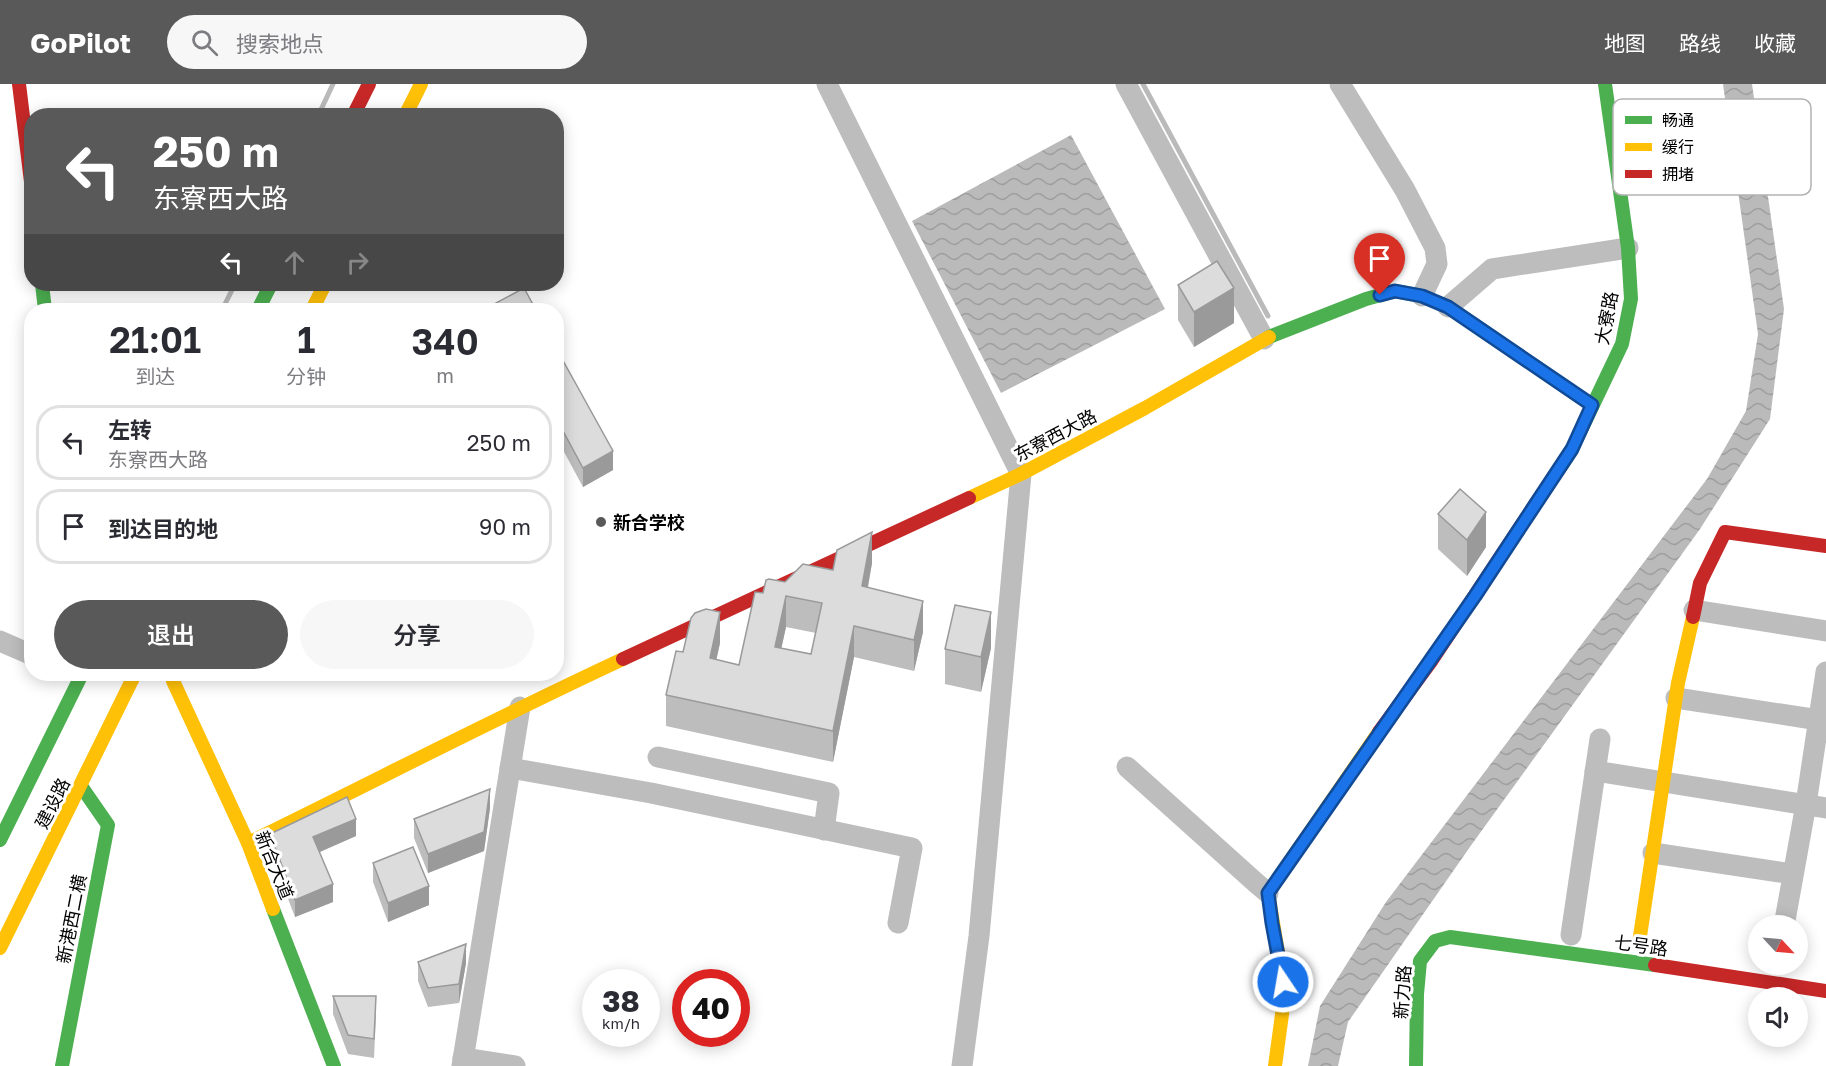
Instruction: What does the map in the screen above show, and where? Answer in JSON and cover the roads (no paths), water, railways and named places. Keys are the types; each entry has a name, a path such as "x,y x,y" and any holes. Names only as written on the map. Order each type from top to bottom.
{"street":[{"path":"19,84 24,125"},
{"path":"357,108 369,84"},
{"path":"409,108 421,84"},
{"path":"826,84 1021,474 979,936 962,1066"},
{"path":"1126,84 1264,339"},
{"path":"1341,84 1404,190 1435,248 1437,264 1422,296"},
{"name":"大寮路","path":"1605,84 1613,141"},
{"name":"大寮路","path":"1268,893 1387,720 1432,660 1572,449 1623,344 1631,299 1628,248 1621,195"},
{"path":"1448,307 1491,269 1628,248"},
{"name":"东寮西大路","path":"248,843 520,707 1021,474 1145,408 1264,339 1366,299 1395,291 1422,296 1448,307 1592,405"},
{"path":"1638,943 1676,698 1700,583 1725,532 1826,546"},
{"path":"1694,610 1826,632"},
{"path":"0,641 24,652"},
{"path":"1786,915 1793,874 1816,806 1819,720 1826,672"},
{"name":"建设路","path":"0,840 75,681"},
{"name":"建设路","path":"0,948 132,681"},
{"name":"新合大道","path":"175,681 248,843 333,1066"},
{"path":"1676,698 1819,720"},
{"path":"515,1066 462,1062 520,707"},
{"path":"1571,934 1600,739"},
{"path":"658,756 829,793 824,830"},
{"path":"1127,767 1268,893 1283,982 1283,1007 1275,1066"},
{"path":"510,768 651,793 912,848 898,923"},
{"path":"1595,771 1816,806"},
{"name":"新港西二横","path":"62,1066 108,825 81,786"},
{"path":"1653,853 1793,874"},
{"name":"新力路","path":"1416,1066 1408,990 1426,951 1435,941 1450,937"},
{"name":"七号路","path":"1450,937 1826,991"},
{"path":"1404,1066 1408,990"}],"water":[{"path":"1723,84 1752,84 1754,99 1725,99"},
{"path":"1071,135 1165,309 1001,393 912,221"},
{"path":"1739,195 1768,195 1784,309 1770,419 1700,529 1472,844 1348,1022 1338,1066 1308,1066 1320,1006 1386,902 1707,479 1746,411 1758,334"}],"waterway":[{"path":"322,108 333,84"},
{"path":"1143,84 1268,316"},
{"path":"226,303 232,291"}],"place":[{"name":"新合学校","path":"601,522"}]}
